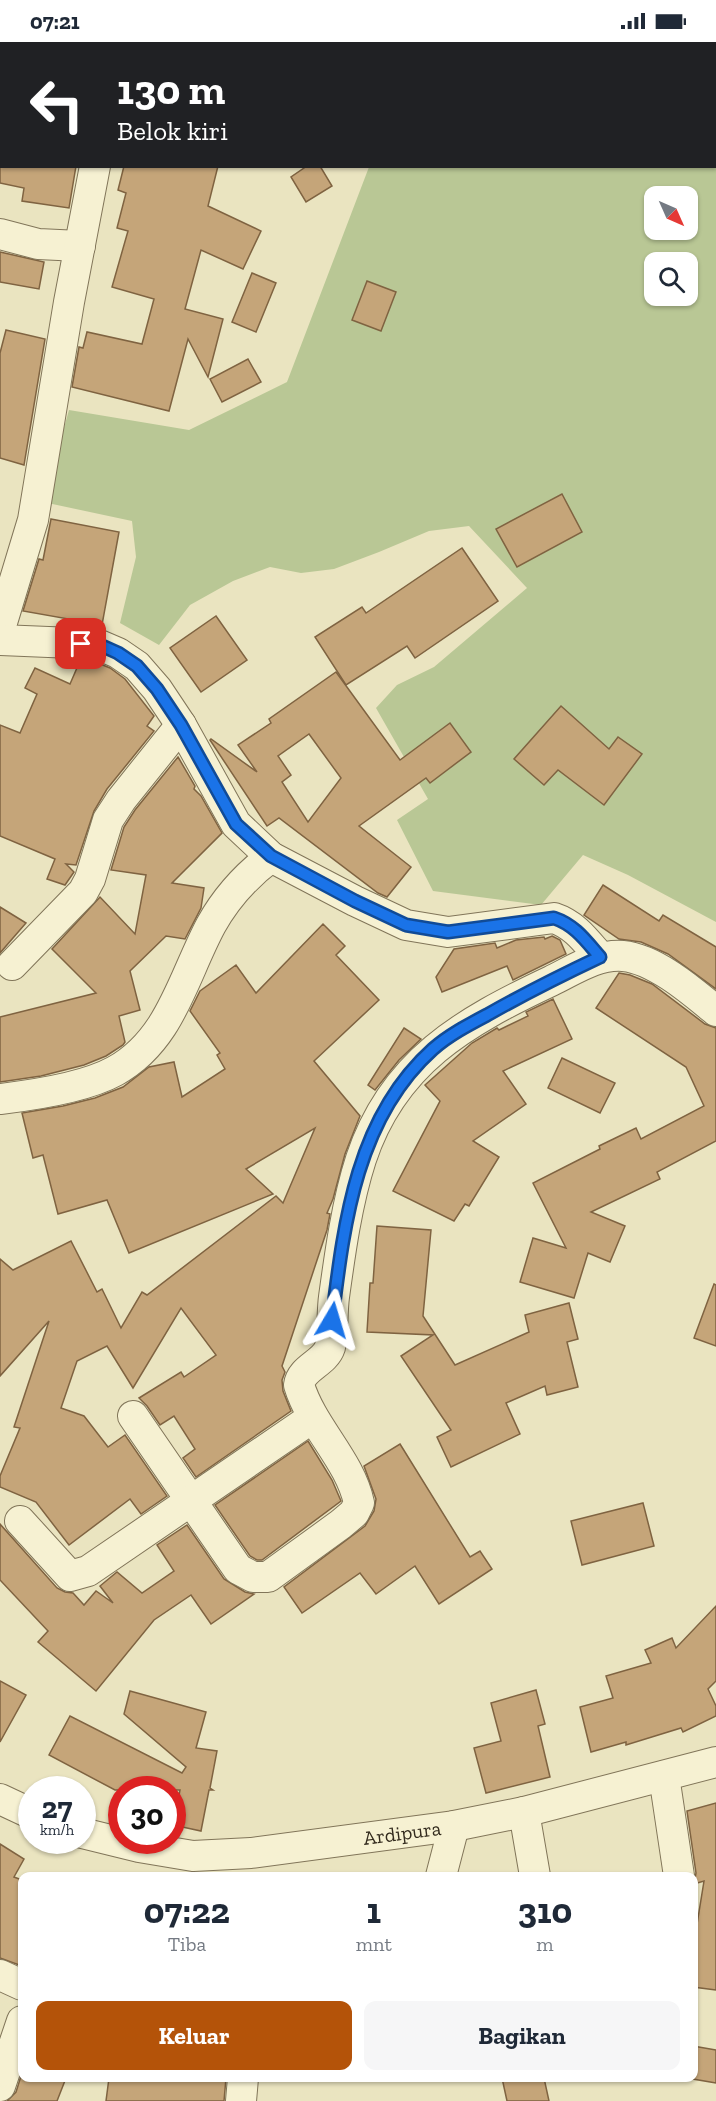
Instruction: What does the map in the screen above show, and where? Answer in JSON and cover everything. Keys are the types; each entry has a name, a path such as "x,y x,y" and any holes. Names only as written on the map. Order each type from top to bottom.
{"street":[{"path":"0,629 33,520 69,302 95,168"},
{"path":"0,234 38,244 80,246"},
{"path":"0,640 98,644 118,653 137,666 157,689 181,725 236,824 271,856 355,901 406,925 448,932 554,918 567,922 578,931 600,957"},
{"path":"12,965 82,892 90,879 108,820 121,800 181,725"},
{"path":"0,1100 75,1086 114,1072 143,1051 165,1024 212,923 234,891 252,871 271,856"},
{"path":"133,1416 238,1569 253,1577 268,1577 341,1524 354,1513 359,1503 356,1489 350,1478 312,1418 302,1397 299,1380 328,1352 330,1346 340,1248 362,1159 384,1109 415,1068 434,1049 460,1030 523,994 600,957 624,956 651,965 690,989 716,1011"},
{"path":"20,1521 70,1576 88,1571 312,1418"},
{"name":"Ardipura","path":"96,1836 139,1847 250,1865 524,1812 716,1762"},
{"path":"664,1776 678,1872"},
{"path":"0,1800 18,1808"},
{"path":"524,1812 534,1872"},
{"path":"442,1872 454,1826"},
{"path":"0,1975 18,1983"},
{"path":"0,2086 18,2033"},
{"path":"241,2101 243,2082"}],"green space":[{"path":"369,168 716,168 716,922 628,875 583,855 541,905 433,891 397,820 428,799 376,708 397,685 434,667 527,588 469,526 429,531 334,569 301,573 270,567 233,581 190,605 159,645 120,623 136,557 132,521 43,502 69,410 189,430 287,382"}],"building":[{"path":"0,168 76,168 69,208 22,201 24,188 0,183"},
{"path":"124,168 218,168 208,206 261,231 243,269 201,250 185,309 223,319 208,377 188,339 169,411 72,387 79,347 83,348 87,332 142,344 154,299 112,287 128,231 117,228 126,193 118,190"},
{"path":"304,168 321,168 332,186 306,202 291,177"},
{"path":"0,252 44,262 39,289 0,282"},
{"path":"252,273 276,283 256,332 232,322"},
{"path":"367,281 396,292 381,331 352,320"},
{"path":"6,330 45,339 24,465 0,458 0,353"},
{"path":"248,359 261,382 222,402 210,379"},
{"path":"562,494 582,532 517,567 496,529"},
{"path":"51,519 119,532 102,625 23,611 39,559 43,560"},
{"path":"462,548 498,601 415,658 407,646 346,685 315,637 362,607 366,613"},
{"path":"216,616 247,660 201,692 170,648"},
{"path":"80,661 93,661 110,668 125,679 154,716 147,726 154,731 107,789 94,811 76,865 66,864 74,872 65,885 47,879 55,859 0,836 0,725 20,733 37,694 25,688 35,668 70,684"},
{"path":"336,672 400,760 450,723 471,752 430,783 426,778 359,826 411,867 387,897 378,893 279,818 267,826 210,740 257,772 238,745 271,723 269,719","holes":["309,734 341,778 308,822 282,782 291,775 278,756"]},
{"path":"561,706 609,749 618,737 642,754 604,805 558,770 544,785 514,759"},
{"path":"178,757 195,786 194,789 201,796 222,833 172,883 204,888 201,908 185,939 166,936 130,971 140,1010 119,1016 125,1042 123,1045 106,1056 84,1065 41,1076 0,1082 0,1017 96,993 52,949 100,897 135,934 146,875 111,870 124,827"},
{"path":"603,885 659,921 663,915 716,947 716,989 668,954 641,942 619,939 584,915"},
{"path":"0,907 26,923 0,953"},
{"path":"323,924 345,946 336,955 379,1000 314,1061 360,1116 345,1154 327,1213 330,1214 327,1230 282,1366 285,1372 282,1380 283,1391 291,1411 196,1477 183,1458 195,1449 174,1416 160,1425 139,1398 181,1372 184,1377 216,1355 181,1308 133,1388 107,1346 77,1361 61,1408 84,1416 108,1447 125,1435 167,1496 141,1514 130,1499 69,1545 36,1502 0,1487 0,1476 20,1428 14,1427 49,1321 0,1376 0,1259 13,1270 71,1241 97,1292 102,1289 121,1328 142,1292 147,1295 276,1196 283,1203 315,1128 246,1169 273,1194 129,1253 107,1200 58,1214 43,1155 33,1158 22,1113 95,1098 123,1087 149,1067 174,1062 182,1097 225,1069 217,1055 220,1053 190,1011 200,991 236,965 256,993"},
{"path":"552,936 560,940 566,954 513,980 507,966 442,992 436,977 454,949 495,943 497,948 516,940 544,937 545,939"},
{"path":"619,973 652,984 705,1024 716,1028 716,1141 657,1172 660,1179 591,1212 625,1226 610,1262 588,1253 574,1298 520,1282 533,1238 566,1248 533,1183 636,1128 641,1139 704,1106 686,1067 596,1008"},
{"path":"553,999 572,1039 503,1071 526,1104 473,1141 499,1157 469,1206 465,1204 454,1221 393,1191 440,1101 425,1085 472,1043 497,1028 499,1030 528,1016 526,1012"},
{"path":"404,1028 421,1039 399,1060 375,1090 368,1085"},
{"path":"562,1058 615,1083 600,1113 548,1088"},
{"path":"377,1226 431,1230 423,1316 455,1365 529,1332 525,1315 569,1303 578,1339 567,1342 578,1387 547,1395 545,1386 506,1403 520,1434 451,1467 437,1437 451,1430 401,1356 433,1335 367,1332"},
{"path":"714,1284 716,1285 716,1346 694,1338"},
{"path":"308,1441 332,1480 341,1501 262,1560 257,1560 250,1556 215,1505"},
{"path":"400,1444 470,1557 480,1551 492,1569 439,1604 415,1566 376,1594 360,1573 302,1613 284,1587 365,1526 374,1511 376,1499 364,1466"},
{"path":"643,1503 654,1546 582,1565 571,1521"},
{"path":"0,1524 57,1588 73,1593 84,1605 96,1591 113,1603 100,1586 117,1572 142,1593 174,1571 157,1545 187,1525 224,1579 245,1592 254,1594 211,1624 191,1595 154,1620 96,1691 38,1642 48,1631 0,1580"},
{"path":"716,1606 716,1681 708,1689 716,1706 716,1716 683,1732 681,1728 626,1745 626,1742 591,1752 580,1707 613,1698 606,1676 651,1663 645,1650 672,1638 676,1648"},
{"path":"0,1681 26,1695 0,1742"},
{"path":"536,1690 545,1724 538,1726 550,1777 486,1793 474,1748 501,1741 491,1703"},
{"path":"130,1691 206,1712 196,1748 217,1751 210,1788 213,1790 209,1790 201,1831 186,1828 186,1776 108,1776 108,1786 96,1780 96,1776 89,1776 49,1755 70,1716 182,1773 186,1767 124,1714"},
{"path":"716,1803 716,1990 698,1988 698,1918 704,1881 698,1883 687,1811"},
{"path":"0,1844 24,1859 14,1877 18,1878 18,1965 0,1958"},
{"path":"698,2047 716,2050 716,2083 698,2080"},
{"path":"19,2082 64,2082 57,2101 7,2101 16,2092"},
{"path":"108,2082 226,2082 224,2101 106,2101"},
{"path":"503,2082 545,2082 549,2101 507,2101"}],"route":[{"path":"81,644 98,644 118,653 137,666 157,689 181,725 236,824 271,856 355,901 406,925 448,932 554,918 567,922 578,931 600,957 523,994 460,1030 434,1049 409,1075 384,1109 362,1159 340,1248 332,1320"}]}
